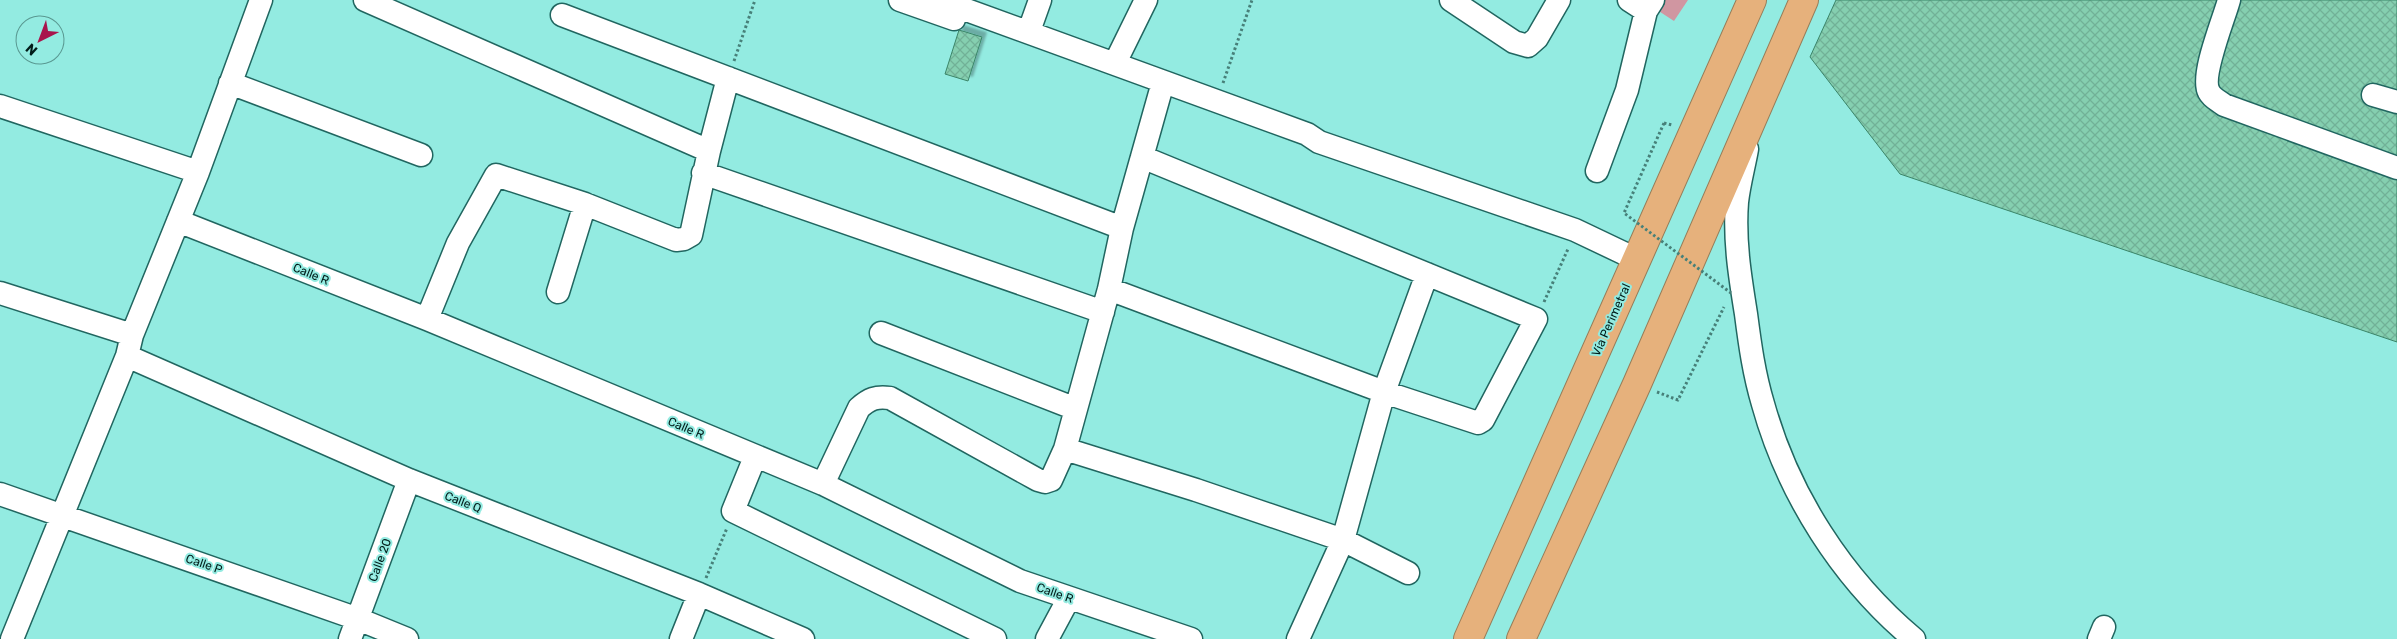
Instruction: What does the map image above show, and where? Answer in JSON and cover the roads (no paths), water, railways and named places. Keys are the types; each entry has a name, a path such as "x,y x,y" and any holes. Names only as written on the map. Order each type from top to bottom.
{"highway":[{"name":"Vía Perimetral","path":"1468,639 1752,0"},
{"path":"1520,639 1637,384 1804,0"}],"street":[{"path":"12,639 64,515 198,172 261,0"},
{"path":"365,0 708,151"},
{"path":"900,0 931,3 1029,31 1216,102 1308,134 1319,142 1575,230 1638,260"},
{"path":"1029,31 1040,0"},
{"path":"1115,63 1146,0"},
{"path":"1451,0 1514,42 1528,46 1537,38 1559,0"},
{"path":"2230,0 2207,73 2209,92 2216,100 2224,105 2397,168"},
{"path":"931,3 1160,93 1303,144 1319,142"},
{"path":"1597,171 1628,90 1643,4"},
{"path":"562,15 1122,228"},
{"path":"427,320 458,243 496,175 585,204 676,240 684,239 691,235 708,151 728,78"},
{"path":"230,83 420,155"},
{"path":"1763,91 1747,146 1738,201 1737,258 1752,359 1763,404 1778,449 1797,491 1820,532 1847,570 1878,605 1914,639"},
{"path":"824,484 859,408 878,396 890,398 1038,480 1046,482 1051,480 1065,448 1076,409 1109,289 1122,228 1160,93"},
{"path":"2373,95 2397,102"},
{"path":"0,106 198,172"},
{"path":"1109,289 1384,392 1478,423 1483,420 1536,319 1142,157"},
{"path":"703,173 1103,312"},
{"path":"558,292 585,204"},
{"name":"Calle R","path":"178,221 427,320 824,484 1020,581 1191,639"},
{"path":"1298,639 1343,540 1384,392 1427,274"},
{"name":"Calle Q","path":"0,293 130,346 409,480 699,594 803,639"},
{"path":"881,333 1076,409"},
{"path":"1065,448 1343,540 1408,573"},
{"path":"755,456 733,512 995,639"},
{"name":"Calle 20","path":"354,629 409,480"},
{"name":"Calle P","path":"0,494 64,515 354,629 407,639"},
{"path":"681,639 699,594"},
{"path":"1047,639 1069,598"}]}
